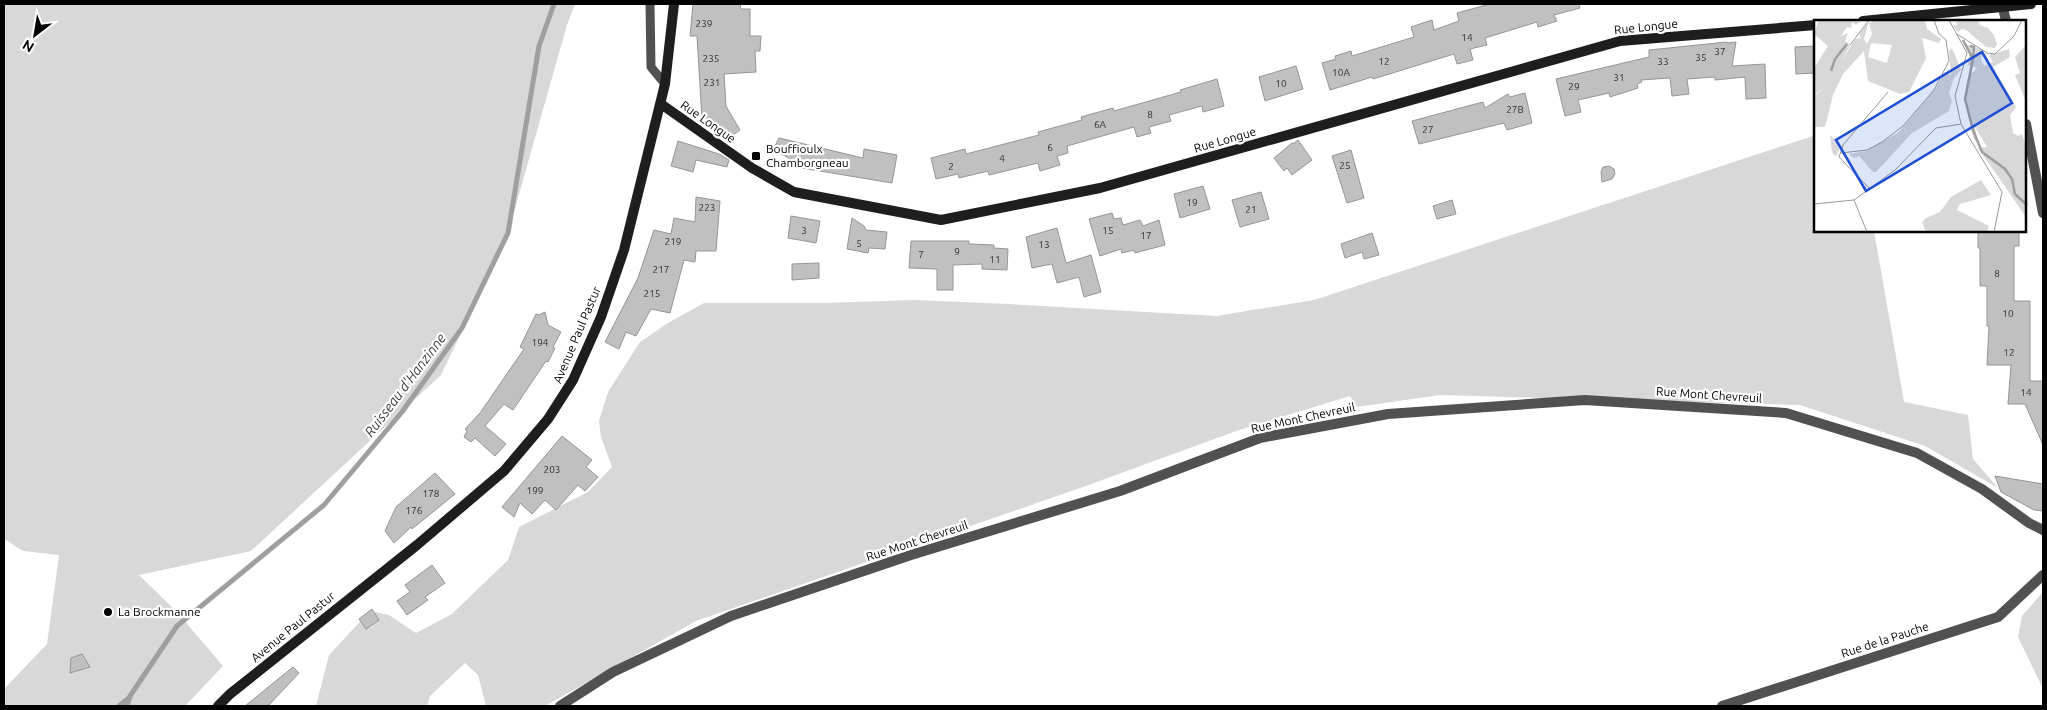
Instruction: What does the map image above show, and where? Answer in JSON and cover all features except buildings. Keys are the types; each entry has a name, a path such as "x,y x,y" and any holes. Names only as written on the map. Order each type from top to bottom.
{"street":[{"name":"Avenue Paul Pastur","path":"218,706 230,694 416,545 504,471 548,419 573,380 601,317 624,250 661,104 674,4"},
{"path":"1874,20 2031,4"},
{"path":"2003,8 2006,20"},
{"name":"Rue Longue","path":"661,104 752,168 794,192 941,220 1100,188 1620,41 1814,25"},
{"path":"2027,129 2043,213"},
{"name":"Rue Mont Chevreuil","path":"560,706 613,672 731,616 911,555 1120,491 1260,438 1388,414 1585,400 1786,412 1918,452 1982,489 2029,524 2043,530"},
{"name":"Rue de la Pauche","path":"1722,706 1998,617 2043,575"}],"lane":[{"path":"650,4 651,67 665,84"}],"shaded area":[{"path":"4,4 575,4 567,25 506,240 441,375 251,551 139,575 176,611 223,666 185,706 4,706 4,689 47,644 59,555 23,551 4,539"},
{"path":"1814,136 1814,232 1874,232 1904,402 1968,415 1973,459 1998,488 1925,446 1800,405 1440,395 1357,407 1350,396 1239,430 1083,487 696,621 545,706 486,706 478,675 465,663 430,696 427,706 316,706 329,655 370,611 389,615 416,633 452,614 508,560 519,527 588,492 612,467 601,437 599,421 608,392 640,342 668,323 704,303 824,303 914,300 1216,316 1314,300"},
{"path":"2043,592 2043,689 2018,637 2022,616"}],"waterway":[{"name":"Ruisseau d'Hanzinne","path":"127,706 130,696 177,626 324,505 402,412 462,328 508,233 539,46 554,4"},
{"name":"Ruisseau d'Hanzinne","path":"119,706 130,697"}],"place":[{"name":"Bouffioulx Chamborgneau","path":"756,156"},
{"name":"La Brockmanne","path":"108,612"}]}
